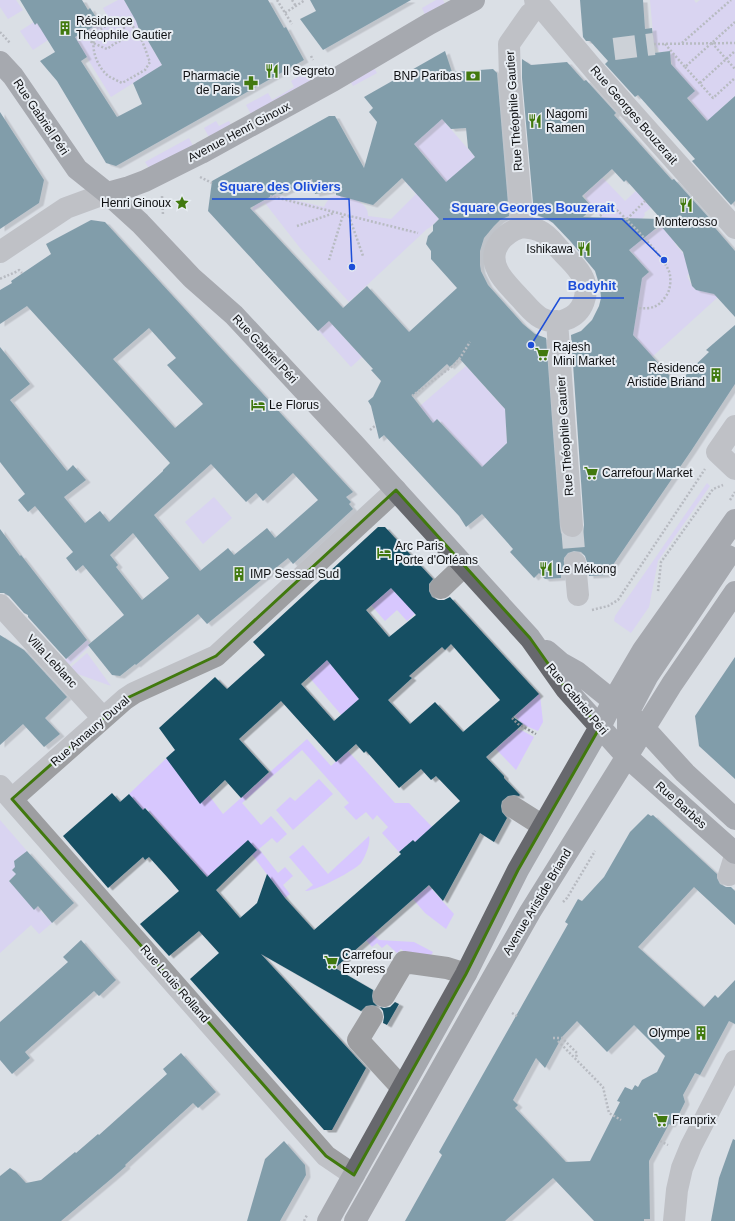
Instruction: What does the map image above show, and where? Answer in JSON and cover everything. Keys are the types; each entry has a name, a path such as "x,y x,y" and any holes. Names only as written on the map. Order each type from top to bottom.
{"main road":[{"name":"Avenue Henri Ginoux","path":"107,193 145,181 201,153 334,80 429,24 474,0"},
{"name":"Rue Gabriel Péri","path":"0,62 13,76 77,169 107,193 140,223 192,278 234,315 396,490 530,638 566,689 621,750"},
{"path":"621,750 621,707 643,650 735,520"},
{"path":"328,1221 466,974 518,870 600,727 621,707 647,678 658,659 735,546"},
{"path":"621,750 644,728 673,682 735,592"},
{"name":"Rue Gabriel Péri","path":"530,638 561,663 577,672 621,707 644,728"},
{"path":"644,728 685,773 735,819"},
{"name":"Rue Barbès","path":"621,750 735,853"},
{"name":"Avenue Aristide Briand","path":"355,1221 530,912 541,870 594,784 609,756 621,750"}],"street":[{"name":"Rue Théophile Gautier","path":"523,227 510,79 509,44 537,3"},
{"name":"Rue Georges Bouzerait","path":"537,3 735,228"},
{"name":"Avenue Henri Ginoux","path":"0,252 66,208 107,193"},
{"path":"523,227 541,231 578,270 583,278 586,288 582,306 576,314 568,319 557,321 549,321 540,318 497,270 495,252 505,235 513,230 523,227"},
{"name":"Rue Théophile Gautier","path":"557,321 572,526"},
{"path":"731,476 717,452 735,426"},
{"name":"Rue Amaury Duval","path":"6,793 134,693 216,656 396,490"},
{"path":"575,563 578,595"},
{"path":"441,588 464,566"},
{"name":"Villa Leblanc","path":"0,605 103,718"},
{"path":"644,728 679,754 735,806"},
{"name":"Rue Louis Rolland","path":"6,793 326,1156 354,1175"},
{"path":"513,808 543,826"},
{"path":"384,996 404,962 447,968 466,974"},
{"path":"372,1017 358,1040 402,1088"},
{"path":"674,1221 677,1190 682,1168 735,1061"}],"path":[{"path":"277,0 292,24"},
{"path":"292,0 296,6"},
{"path":"285,12 304,0"},
{"path":"682,44 731,0"},
{"path":"114,22 124,22 133,27 140,34 150,62 145,70 122,82 109,77 99,65 94,54 93,43 96,33 103,27 114,22"},
{"path":"81,34 93,43 107,50 114,44 124,39 124,22"},
{"path":"685,67 735,22"},
{"path":"712,43 735,69"},
{"path":"654,44 735,43"},
{"path":"665,44 713,98 735,78"},
{"path":"700,83 735,52"},
{"path":"311,56 313,60"},
{"path":"196,175 212,183"},
{"path":"270,196 418,233"},
{"path":"626,219 645,201"},
{"path":"600,216 608,209 613,208 618,211 664,262 670,275 669,291 663,301 655,308 637,308"},
{"path":"297,226 334,213"},
{"path":"329,260 343,215"},
{"path":"349,216 363,256"},
{"path":"0,280 10,273 14,273 19,270 22,273"},
{"path":"412,396 454,365 470,342"},
{"path":"370,430 376,425"},
{"path":"578,595 582,607 593,610 608,606 618,600 717,452"},
{"path":"663,622 657,608 661,562 714,490 731,476"},
{"path":"512,718 518,724 536,734"},
{"name":"Avenue Aristide Briand","path":"559,906 567,898 597,847"},
{"path":"512,1013 517,1016"},
{"path":"553,1038 562,1038 577,1053 576,1059"},
{"path":"558,1041 603,1086 609,1113 621,1120"}],"highlighted area":[{"path":"396,490 530,638 566,689 600,727 518,870 466,974 354,1175 326,1156 12,799 125,699 216,656"}],"shaded area":[{"path":"0,0 16,0 23,10 8,19 0,7"},
{"path":"118,0 124,0 142,30 140,31 142,35 144,34 162,65 111,97 75,38 108,17 103,8"},
{"path":"436,0 443,0 445,4 426,17 422,8"},
{"path":"650,0 694,0 696,3 700,0 735,0 735,96 717,112 719,115 709,123 689,99 678,81 674,72 670,51 660,52 654,44"},
{"path":"34,22 35,25 37,23 51,38 33,50 20,31"},
{"path":"374,68 377,73 353,86 350,81"},
{"path":"310,70 315,79 251,114 246,105 268,93 272,100 294,87 291,81"},
{"path":"442,119 475,157 424,202 439,219 349,302 300,248 265,203 253,211 252,210 255,204 274,195 324,207 327,201 332,197 345,196 355,199 363,204 368,212 368,216 391,219 416,194 407,184 431,163 414,144"},
{"path":"216,121 219,126 229,121 231,125 209,137 204,128"},
{"path":"189,138 193,146 149,168 145,162"},
{"path":"603,178 625,201 637,190 636,191 651,208 644,213 645,215 642,219 652,231 657,230 661,226 696,268 687,276 692,286 696,290 707,288 718,297 652,357 630,331 634,328 642,278 649,272 588,202 584,195"},
{"path":"329,321 362,357 351,367 318,330"},
{"path":"466,366 502,406 509,406 511,425 506,426 507,443 465,484 464,448 438,419 421,434 405,419"},
{"path":"707,483 710,486 658,561 649,607 631,633 614,621 615,616"},
{"path":"214,497 232,518 203,544 185,522"},
{"path":"391,588 399,597 402,595 417,612 407,621 397,610 385,621 371,605"},
{"path":"87,640 91,645 66,668 61,663"},
{"path":"320,651 346,683 363,696 354,730 309,677"},
{"path":"87,653 111,686 75,673 70,668"},
{"path":"539,694 543,722 538,731 524,725 515,716"},
{"path":"517,729 534,737 516,770 496,749"},
{"path":"307,739 331,766 348,751 395,803 409,803 435,830 416,843 413,840 399,852 382,833 388,827 377,815 373,820 366,812 356,820 344,807 349,803 302,750 242,803 261,825 271,816 287,834 277,843 272,838 259,849 278,873 285,867 293,876 283,885 290,894 285,898 244,844 207,877 187,854 177,863 159,843 169,834 146,808 143,810 129,794 175,750 223,814"},
{"path":"319,779 333,794 293,830 276,810 290,797 295,801"},
{"path":"0,820 27,851 14,861 16,867 12,870 16,874 9,881 11,884 14,882 52,923 39,934 31,925 0,953"},
{"path":"369,836 366,854 361,863 326,884 305,891 313,885 289,857 303,845 328,874"},
{"path":"429,886 454,914 446,929 425,913 413,899"},
{"path":"373,934 379,940 414,942 433,952 430,957 407,954 401,949 397,953 387,944 382,948 377,943 372,947 366,940"}],"building":[{"path":"20,0 82,0 88,10 90,8 100,23 75,37 87,57 81,61 117,117 142,104 133,83 162,65 144,34 141,35 136,21 124,0 268,0 284,28 286,27 304,60 116,166 106,163 57,81 40,61 55,52 37,23 35,25"},
{"path":"310,0 411,0 323,50 300,19 316,11"},
{"path":"580,0 643,0 645,29 652,28 654,53 670,51 671,64 695,91 687,98 707,121 735,96 735,201 731,205 692,161 695,159 638,95 635,97 605,64 608,61 590,41 586,41 583,37"},
{"path":"445,51 452,72 493,69 497,73 509,216 500,220 484,238 480,251 480,265 481,271 488,285 523,324 535,334 546,338 560,527 561,533 566,537 579,537 583,532 584,525 571,335 581,331 592,320 601,298 600,287 595,271 571,242 553,223 534,214 522,78 522,59 531,65 567,62 584,81 586,80 616,113 614,115 672,180 674,179 711,220 710,222 735,251 735,317 714,294 696,290 692,286 683,252 660,225 629,250 649,272 642,278 633,335 679,386 688,372 709,352 706,350 735,325 735,384 606,575 589,576 585,556 581,552 574,551 568,553 564,558 564,575 561,575 561,578 545,579 539,573 534,578 510,552 513,549 482,514 466,527 459,516 384,435 379,439 371,406 368,401 373,397 381,381 371,370 373,369 329,321 318,331 208,211 212,181 329,116 335,116 364,168 377,122 369,112 373,108 364,97","holes":["442,119 451,129 466,128 468,148 475,157 446,182 414,144","612,169 624,182 626,180 661,219 583,217 593,208 582,196","402,178 439,219 433,225 433,231 428,236 426,244 431,251 431,259 457,288 409,332 367,286 343,308 250,208 277,193 281,194 312,179 315,194 336,190 336,195 373,205","459,358 505,409 507,443 482,467 437,419 433,423 412,396 447,364 450,367"]},
{"path":"0,112 44,180 39,203 0,229"},
{"path":"91,220 105,222 353,492 346,497 351,502 349,504 353,509 293,564 288,558 207,624 198,614 136,665 135,664 120,676 112,675 88,645 124,615 83,565 76,571 66,558 73,552 35,506 28,512 18,500 25,494 0,462 0,347 30,384 10,400 67,471 73,465 86,480 64,497 85,523 100,511 109,522 170,463 27,306 0,324 0,290 12,283 11,281 51,254 46,244","holes":["149,328 176,358 167,365 203,404 175,428 113,359","211,464 246,502 256,493 263,501 293,473 318,500 275,538 267,528 234,555 228,548 200,571 154,515","133,533 169,578 142,600 116,567 118,565 110,555"]},
{"path":"378,527 385,527 433,579 429,584 429,591 432,597 438,600 444,600 450,597 539,694 513,717 523,724 486,757 520,795 508,796 502,801 502,812 507,818 494,842 480,833 443,901 429,885 335,968 373,990 373,1002 377,1006 366,1006 361,1011 261,954 366,1068 332,1130 324,1130 190,979 219,953 199,931 169,956 140,924 179,891 149,857 145,860 143,857 108,888 63,836 112,793 120,802 129,794 143,810 145,808 207,877 248,840 257,850 216,890 240,918 257,903 267,874 285,898 314,930 401,854 399,852 413,840 415,842 460,801 436,776 431,780 421,769 399,788 366,751 364,753 356,744 336,762 281,701 239,739 269,772 241,798 225,780 200,804 166,758 175,750 159,728 215,677 227,689 265,655 253,642","holes":["391,588 416,615 389,637 366,610","451,644 500,700 463,732 435,702 410,724 388,700 412,678 409,676 442,647 445,650","327,660 359,699 334,721 301,684"]},
{"path":"0,529 87,640 66,659 28,617 28,615 24,613 9,596 4,593 0,593"},
{"path":"0,635 24,650 67,697 45,718 60,734 44,747 23,724 0,745"},
{"path":"735,657 735,779 699,746 695,716"},
{"path":"648,814 651,816 653,815 717,874 720,884 726,887 731,887 735,891 735,925 694,887 638,947 704,1007 715,995 718,998 735,980 735,1024 729,1021 700,1075 695,1073 683,1095 685,1102 678,1116 675,1117 671,1125 669,1124 649,1161 650,1219 644,1219 644,1221 594,1221 553,1178 505,1221 405,1221 442,1155 439,1152 568,924 565,922 578,899 582,901 604,877 630,832","holes":["577,1021 607,1052 634,1025 665,1056 657,1072 642,1080 638,1087 635,1085 632,1090 625,1087 617,1101 620,1102 590,1161 566,1162 515,1108 518,1105 513,1100 536,1058 545,1068 562,1037"]},
{"path":"27,851 74,903 52,923 38,906 34,910 9,881 16,874 12,870 15,867 14,861"},
{"path":"81,940 116,980 99,996 94,991 25,1052 30,1058 12,1074 0,1060 0,1022 68,962 63,957"},
{"path":"395,1002 399,1004 387,1025 383,1023 383,1011 380,1007 390,1007"},
{"path":"181,1053 216,1092 198,1108 193,1103 125,1165 126,1166 61,1221 0,1221 0,1176 10,1168 26,1183 41,1180 98,1134 99,1135 167,1074 163,1069"},
{"path":"733,1139 735,1140 735,1221 711,1221 719,1178"},
{"path":"284,1141 305,1165 306,1175 280,1221 247,1221 265,1159"}],"tunnel":[{"path":"614,49 654,44"},
{"path":"572,526 575,563"}],"place":[{"name":"Résidence Théophile Gautier","path":"65,28"},
{"name":"Il Segreto","path":"272,71"},
{"name":"BNP Paribas","path":"473,76"},
{"name":"Pharmacie de Paris","path":"251,83"},
{"name":"Nagomi Ramen","path":"535,121"},
{"name":"Henri Ginoux","path":"182,203"},
{"name":"Monterosso","path":"686,205"},
{"name":"Ishikawa","path":"584,249"},
{"name":"Square Georges Bouzerait","path":"664,260"},
{"name":"Square des Oliviers","path":"352,267"},
{"name":"Bodyhit","path":"531,345"},
{"name":"Rajesh Mini Market","path":"542,354"},
{"name":"Résidence Aristide Briand","path":"716,375"},
{"name":"Le Florus","path":"258,405"},
{"name":"Carrefour Market","path":"591,473"},
{"name":"Arc Paris Porte d'Orléans","path":"384,553"},
{"name":"Le Mékong","path":"546,569"},
{"name":"IMP Sessad Sud","path":"239,574"},
{"name":"Carrefour Express","path":"331,962"},
{"name":"Olympe","path":"701,1033"},
{"name":"Franprix","path":"661,1120"}]}
